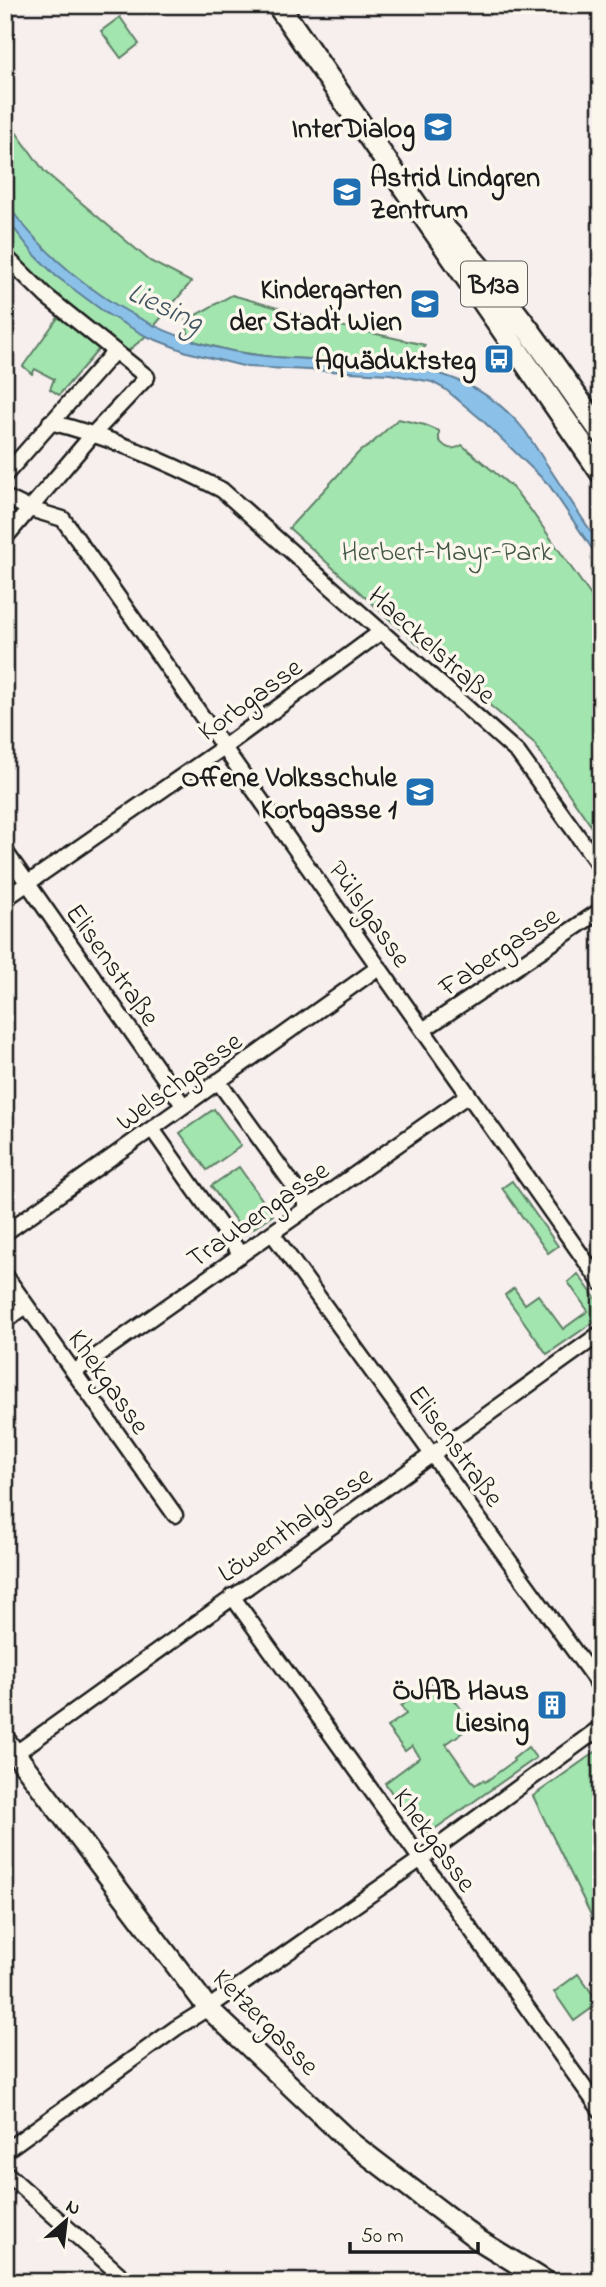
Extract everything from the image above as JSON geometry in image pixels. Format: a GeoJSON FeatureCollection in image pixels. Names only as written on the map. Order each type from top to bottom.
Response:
{"type":"FeatureCollection","features":[{"type":"Feature","properties":{"kind":"main road","name":"B13a"},"geometry":{"type":"LineString","coordinates":[[278,5],[601,472]]}},
{"type":"Feature","properties":{"kind":"main road","name":"B13a"},"geometry":{"type":"LineString","coordinates":[[404,186],[478,264],[547,353],[595,424]]}},
{"type":"Feature","properties":{"kind":"main road"},"geometry":{"type":"LineString","coordinates":[[572,429],[595,424]]}},
{"type":"Feature","properties":{"kind":"main road","name":"Ketzergasse"},"geometry":{"type":"LineString","coordinates":[[10,1747],[208,2008],[349,2141],[477,2239],[547,2282]]}},
{"type":"Feature","properties":{"kind":"street"},"geometry":{"type":"LineString","coordinates":[[5,256],[46,296],[147,377],[94,433],[5,538]]}},
{"type":"Feature","properties":{"kind":"street"},"geometry":{"type":"LineString","coordinates":[[5,475],[114,352]]}},
{"type":"Feature","properties":{"kind":"street","name":"Haeckelstraße"},"geometry":{"type":"LineString","coordinates":[[50,422],[94,433],[165,460],[222,489],[517,752],[601,868]]}},
{"type":"Feature","properties":{"kind":"street","name":"Pülslgasse"},"geometry":{"type":"LineString","coordinates":[[5,497],[30,509],[63,519],[601,1283]]}},
{"type":"Feature","properties":{"kind":"street","name":"Korbgasse"},"geometry":{"type":"LineString","coordinates":[[5,899],[224,747],[382,631]]}},
{"type":"Feature","properties":{"kind":"street","name":"Elisenstraße"},"geometry":{"type":"LineString","coordinates":[[5,851],[183,1105]]}},
{"type":"Feature","properties":{"kind":"street","name":"Fabergasse"},"geometry":{"type":"LineString","coordinates":[[423,1030],[601,909]]}},
{"type":"Feature","properties":{"kind":"street","name":"Welschgasse"},"geometry":{"type":"LineString","coordinates":[[5,1233],[379,967]]}},
{"type":"Feature","properties":{"kind":"street"},"geometry":{"type":"LineString","coordinates":[[218,1081],[309,1207]]}},
{"type":"Feature","properties":{"kind":"street","name":"Traubengasse"},"geometry":{"type":"LineString","coordinates":[[74,1372],[468,1095]]}},
{"type":"Feature","properties":{"kind":"street"},"geometry":{"type":"LineString","coordinates":[[152,1129],[241,1255]]}},
{"type":"Feature","properties":{"kind":"street","name":"Elisenstraße"},"geometry":{"type":"LineString","coordinates":[[272,1233],[601,1688]]}},
{"type":"Feature","properties":{"kind":"street","name":"Khekgasse"},"geometry":{"type":"LineString","coordinates":[[5,1275],[175,1515]]}},
{"type":"Feature","properties":{"kind":"street"},"geometry":{"type":"LineString","coordinates":[[5,1321],[26,1306]]}},
{"type":"Feature","properties":{"kind":"street","name":"Löwenthalgasse"},"geometry":{"type":"LineString","coordinates":[[10,1747],[434,1455],[601,1333]]}},
{"type":"Feature","properties":{"kind":"street","name":"Khekgasse"},"geometry":{"type":"LineString","coordinates":[[232,1596],[601,2111]]}},
{"type":"Feature","properties":{"kind":"street"},"geometry":{"type":"LineString","coordinates":[[5,2151],[176,2028],[421,1859],[601,1727]]}},
{"type":"Feature","properties":{"kind":"street"},"geometry":{"type":"LineString","coordinates":[[5,2172],[128,2282]]}},
{"type":"Feature","properties":{"kind":"green space"},"geometry":{"type":"Polygon","coordinates":[[[120,17],[139,44],[121,58],[101,31],[120,17]]]}},
{"type":"Feature","properties":{"kind":"green space"},"geometry":{"type":"Polygon","coordinates":[[[5,117],[45,172],[150,261],[191,282],[146,336],[121,357],[53,302],[5,248],[5,117]]]}},
{"type":"Feature","properties":{"kind":"green space"},"geometry":{"type":"Polygon","coordinates":[[[232,295],[345,327],[425,345],[420,354],[387,359],[386,363],[273,357],[231,351],[190,340],[185,321],[232,295]]]}},
{"type":"Feature","properties":{"kind":"green space"},"geometry":{"type":"Polygon","coordinates":[[[60,315],[99,349],[59,395],[50,389],[54,379],[35,369],[32,374],[23,366],[60,315]]]}},
{"type":"Feature","properties":{"kind":"green space","name":"Herbert-Mayr-Park"},"geometry":{"type":"Polygon","coordinates":[[[398,419],[439,431],[439,440],[444,445],[455,448],[462,445],[512,487],[601,610],[601,840],[533,742],[399,628],[289,528],[360,451],[398,419]]]}},
{"type":"Feature","properties":{"kind":"green space"},"geometry":{"type":"Polygon","coordinates":[[[214,1109],[241,1146],[207,1170],[180,1133],[214,1109]]]}},
{"type":"Feature","properties":{"kind":"green space"},"geometry":{"type":"Polygon","coordinates":[[[239,1167],[273,1215],[245,1234],[211,1186],[239,1167]]]}},
{"type":"Feature","properties":{"kind":"green space"},"geometry":{"type":"Polygon","coordinates":[[[512,1181],[558,1246],[548,1253],[502,1188],[512,1181]]]}},
{"type":"Feature","properties":{"kind":"green space"},"geometry":{"type":"Polygon","coordinates":[[[578,1274],[601,1306],[601,1317],[547,1354],[505,1295],[514,1288],[525,1304],[538,1295],[563,1329],[588,1311],[568,1282],[578,1274]]]}},
{"type":"Feature","properties":{"kind":"green space"},"geometry":{"type":"Polygon","coordinates":[[[439,1679],[473,1725],[446,1744],[475,1785],[483,1780],[485,1782],[528,1747],[536,1758],[426,1835],[421,1835],[385,1783],[420,1757],[412,1746],[405,1751],[387,1727],[406,1714],[401,1706],[439,1679]]]}},
{"type":"Feature","properties":{"kind":"green space"},"geometry":{"type":"Polygon","coordinates":[[[601,1748],[601,1940],[533,1796],[601,1748]]]}},
{"type":"Feature","properties":{"kind":"green space"},"geometry":{"type":"Polygon","coordinates":[[[578,1974],[599,2003],[574,2021],[554,1992],[578,1974]]]}},
{"type":"Feature","properties":{"kind":"water","name":"Liesing"},"geometry":{"type":"Polygon","coordinates":[[[5,202],[51,254],[77,277],[105,298],[165,331],[232,351],[271,357],[389,364],[427,370],[462,382],[495,402],[525,431],[601,547],[601,562],[549,485],[481,419],[445,389],[432,382],[390,374],[247,367],[187,352],[146,336],[107,314],[56,276],[34,254],[5,217],[5,202]]]}},
{"type":"Feature","properties":{"kind":"place","name":"InterDialog"},"geometry":{"type":"Point","coordinates":[438,127]}},
{"type":"Feature","properties":{"kind":"place","name":"Astrid Lindgren Zentrum"},"geometry":{"type":"Point","coordinates":[347,192]}},
{"type":"Feature","properties":{"kind":"place","name":"Kindergarten der Stadt Wien"},"geometry":{"type":"Point","coordinates":[425,304]}},
{"type":"Feature","properties":{"kind":"place","name":"Aquäduktsteg"},"geometry":{"type":"Point","coordinates":[499,359]}},
{"type":"Feature","properties":{"kind":"place","name":"Offene Volksschule Korbgasse 1"},"geometry":{"type":"Point","coordinates":[420,792]}},
{"type":"Feature","properties":{"kind":"place","name":"ÖJAB Haus Liesing"},"geometry":{"type":"Point","coordinates":[552,1705]}}]}
